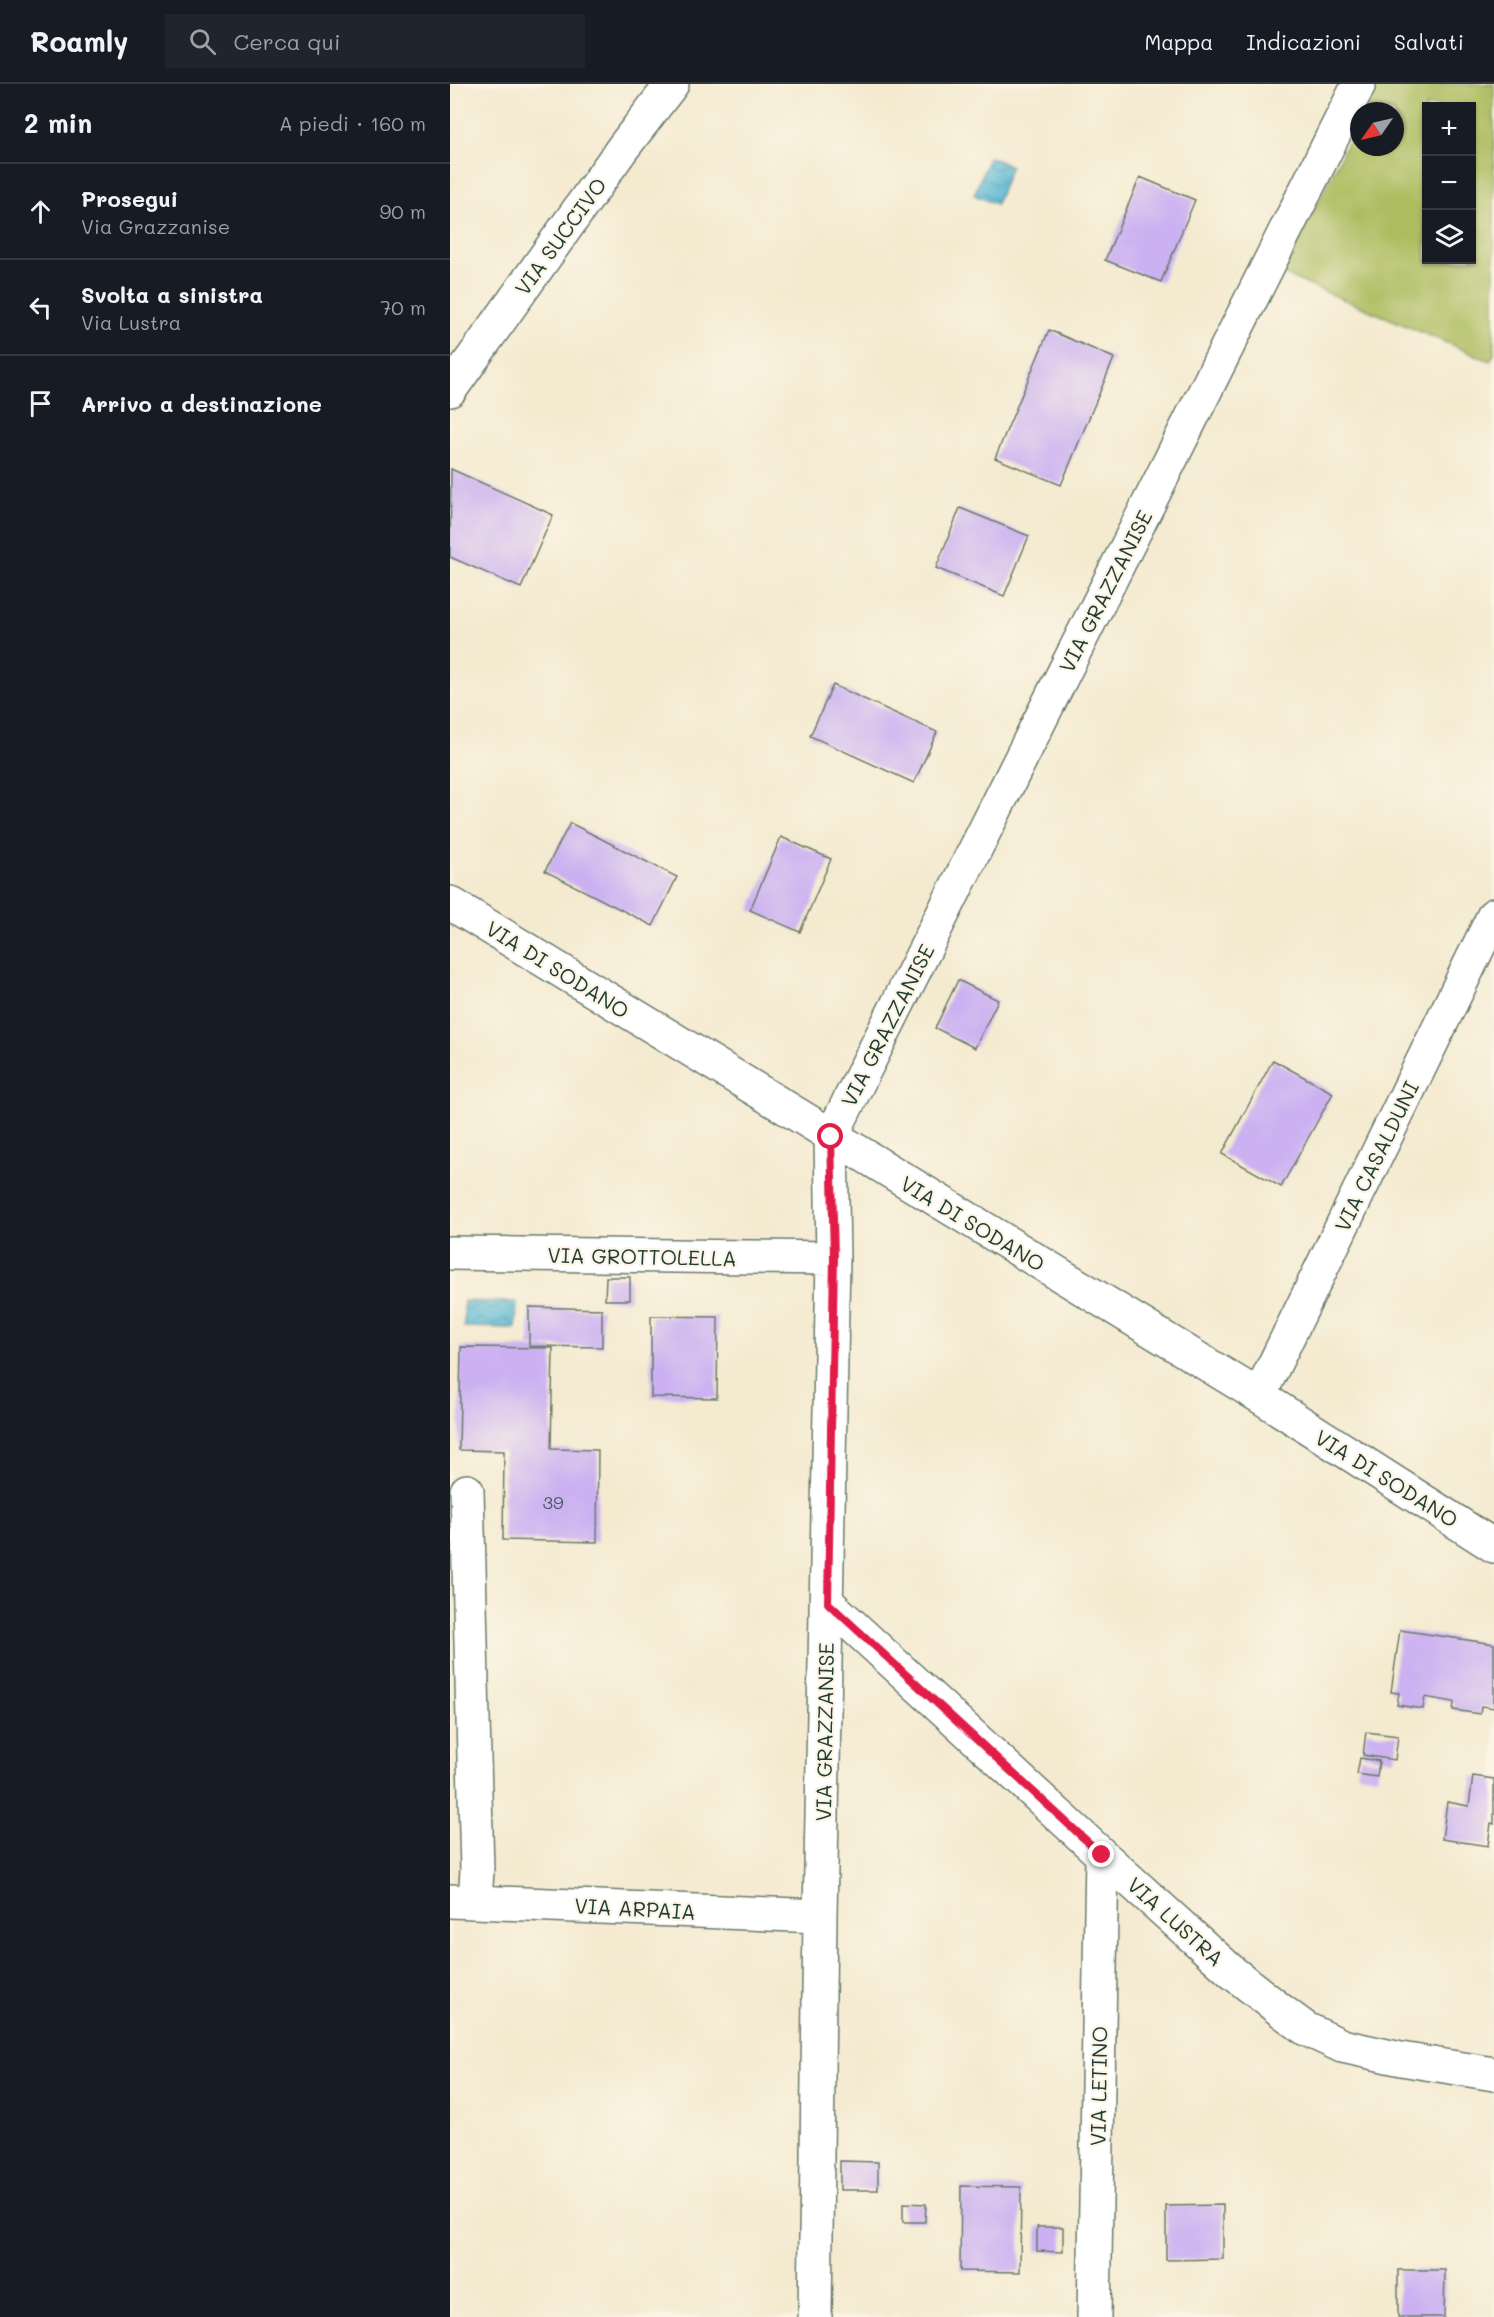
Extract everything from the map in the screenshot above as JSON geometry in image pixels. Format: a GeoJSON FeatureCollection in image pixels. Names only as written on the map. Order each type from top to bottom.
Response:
{"type":"FeatureCollection","features":[{"type":"Feature","properties":{"kind":"street","name":"VIA SUCCIVO"},"geometry":{"type":"LineString","coordinates":[[450,390],[622,149],[672,84]]}},
{"type":"Feature","properties":{"kind":"street","name":"VIA GRAZZANISE"},"geometry":{"type":"LineString","coordinates":[[815,2317],[820,1916],[834,1258],[831,1137],[1359,84]]}},
{"type":"Feature","properties":{"kind":"street","name":"VIA DI SODANO"},"geometry":{"type":"LineString","coordinates":[[450,903],[1258,1396],[1494,1546]]}},
{"type":"Feature","properties":{"kind":"street","name":"VIA CASALDUNI"},"geometry":{"type":"LineString","coordinates":[[1258,1396],[1494,915]]}},
{"type":"Feature","properties":{"kind":"street","name":"VIA GROTTOLELLA"},"geometry":{"type":"LineString","coordinates":[[450,1254],[834,1258]]}},
{"type":"Feature","properties":{"kind":"street"},"geometry":{"type":"LineString","coordinates":[[463,1901],[477,1870],[467,1491]]}},
{"type":"Feature","properties":{"kind":"street","name":"VIA LUSTRA"},"geometry":{"type":"LineString","coordinates":[[828,1603],[1232,1972],[1306,2029],[1330,2042],[1357,2050],[1494,2074]]}},
{"type":"Feature","properties":{"kind":"street","name":"VIA LETINO"},"geometry":{"type":"LineString","coordinates":[[1094,2317],[1102,1855]]}},
{"type":"Feature","properties":{"kind":"street","name":"VIA ARPAIA"},"geometry":{"type":"LineString","coordinates":[[463,1901],[820,1916]]}},
{"type":"Feature","properties":{"kind":"green space"},"geometry":{"type":"Polygon","coordinates":[[[1376,84],[1494,84],[1494,354],[1490,361],[1283,274],[1350,137],[1350,156],[1404,156],[1404,102],[1367,102],[1376,84]]]}},
{"type":"Feature","properties":{"kind":"water"},"geometry":{"type":"Polygon","coordinates":[[[989,157],[1011,166],[996,204],[974,195],[989,157]]]}},
{"type":"Feature","properties":{"kind":"water"},"geometry":{"type":"Polygon","coordinates":[[[464,1301],[517,1302],[516,1328],[464,1327],[464,1301]]]}},
{"type":"Feature","properties":{"kind":"building"},"geometry":{"type":"Polygon","coordinates":[[[1140,177],[1195,200],[1161,282],[1105,260],[1140,177]]]}},
{"type":"Feature","properties":{"kind":"building"},"geometry":{"type":"Polygon","coordinates":[[[1049,330],[1114,358],[1061,485],[995,458],[1049,330]]]}},
{"type":"Feature","properties":{"kind":"building"},"geometry":{"type":"Polygon","coordinates":[[[451,469],[553,515],[521,588],[450,557],[451,469]]]}},
{"type":"Feature","properties":{"kind":"building"},"geometry":{"type":"Polygon","coordinates":[[[960,508],[1029,536],[1004,596],[936,568],[960,508]]]}},
{"type":"Feature","properties":{"kind":"building"},"geometry":{"type":"Polygon","coordinates":[[[833,685],[937,732],[914,783],[810,736],[833,685]]]}},
{"type":"Feature","properties":{"kind":"building"},"geometry":{"type":"Polygon","coordinates":[[[570,823],[677,877],[653,926],[545,871],[570,823]]]}},
{"type":"Feature","properties":{"kind":"building"},"geometry":{"type":"Polygon","coordinates":[[[781,837],[831,859],[800,932],[750,910],[781,837]]]}},
{"type":"Feature","properties":{"kind":"building"},"geometry":{"type":"Polygon","coordinates":[[[958,980],[998,1000],[975,1048],[935,1028],[958,980]]]}},
{"type":"Feature","properties":{"kind":"building"},"geometry":{"type":"Polygon","coordinates":[[[1273,1060],[1333,1093],[1281,1187],[1222,1154],[1273,1060]]]}},
{"type":"Feature","properties":{"kind":"building"},"geometry":{"type":"Polygon","coordinates":[[[606,1277],[630,1277],[630,1300],[605,1300],[606,1277]]]}},
{"type":"Feature","properties":{"kind":"building"},"geometry":{"type":"Polygon","coordinates":[[[529,1307],[602,1309],[602,1347],[529,1346],[529,1307]]]}},
{"type":"Feature","properties":{"kind":"building"},"geometry":{"type":"Polygon","coordinates":[[[651,1316],[718,1317],[717,1398],[651,1397],[651,1316]]]}},
{"type":"Feature","properties":{"kind":"building"},"geometry":{"type":"Polygon","coordinates":[[[461,1347],[553,1348],[551,1449],[598,1450],[597,1542],[503,1540],[504,1451],[459,1450],[461,1347]]]}},
{"type":"Feature","properties":{"kind":"building"},"geometry":{"type":"Polygon","coordinates":[[[1400,1630],[1494,1644],[1494,1708],[1481,1706],[1480,1714],[1453,1710],[1454,1702],[1425,1697],[1423,1709],[1397,1705],[1399,1693],[1391,1692],[1400,1630]]]}},
{"type":"Feature","properties":{"kind":"building"},"geometry":{"type":"Polygon","coordinates":[[[1366,1732],[1398,1736],[1395,1760],[1363,1755],[1366,1732]]]}},
{"type":"Feature","properties":{"kind":"building"},"geometry":{"type":"Polygon","coordinates":[[[1360,1758],[1379,1761],[1377,1777],[1357,1774],[1360,1758]]]}},
{"type":"Feature","properties":{"kind":"building"},"geometry":{"type":"Polygon","coordinates":[[[1473,1776],[1494,1779],[1494,1824],[1491,1823],[1488,1846],[1442,1839],[1447,1802],[1469,1806],[1473,1776]]]}},
{"type":"Feature","properties":{"kind":"building"},"geometry":{"type":"Polygon","coordinates":[[[840,2161],[878,2162],[878,2190],[840,2190],[840,2161]]]}},
{"type":"Feature","properties":{"kind":"building"},"geometry":{"type":"Polygon","coordinates":[[[961,2186],[1021,2187],[1020,2272],[960,2271],[961,2186]]]}},
{"type":"Feature","properties":{"kind":"building"},"geometry":{"type":"Polygon","coordinates":[[[903,2203],[926,2204],[925,2222],[903,2222],[903,2203]]]}},
{"type":"Feature","properties":{"kind":"building"},"geometry":{"type":"Polygon","coordinates":[[[1223,2205],[1223,2259],[1166,2260],[1166,2206],[1223,2205]]]}},
{"type":"Feature","properties":{"kind":"building"},"geometry":{"type":"Polygon","coordinates":[[[1037,2227],[1063,2227],[1063,2252],[1037,2251],[1037,2227]]]}},
{"type":"Feature","properties":{"kind":"building"},"geometry":{"type":"Polygon","coordinates":[[[1398,2270],[1445,2270],[1444,2317],[1398,2317],[1398,2270]]]}},
{"type":"Feature","properties":{"kind":"route"},"geometry":{"type":"LineString","coordinates":[[831,1137],[834,1258],[828,1603],[1102,1855]]}}]}
